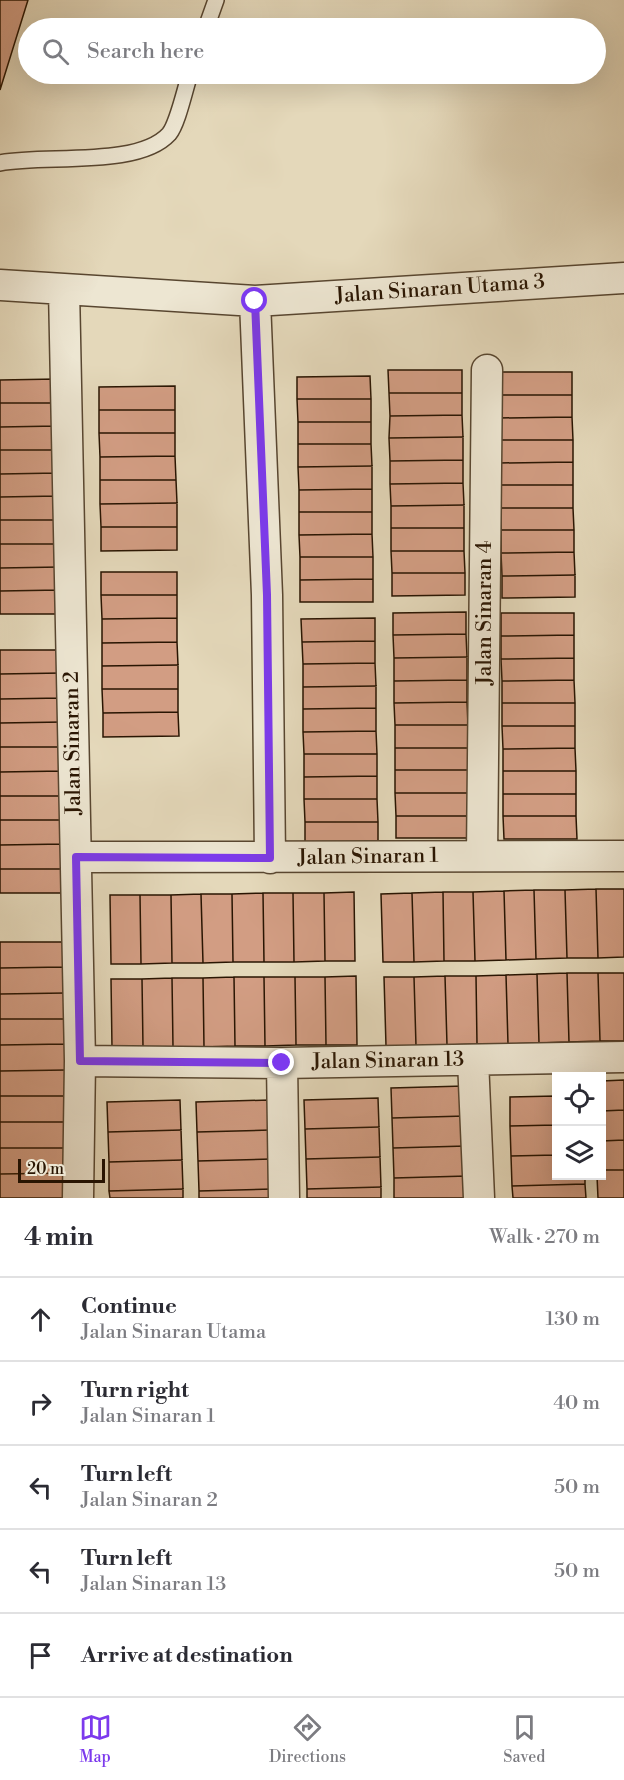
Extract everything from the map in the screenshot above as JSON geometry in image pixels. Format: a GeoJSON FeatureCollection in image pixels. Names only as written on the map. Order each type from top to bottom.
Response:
{"type":"FeatureCollection","features":[{"type":"Feature","properties":{"kind":"street","name":"Jalan Sinaran Utama 3"},"geometry":{"type":"LineString","coordinates":[[0,285],[255,301],[624,278]]}},
{"type":"Feature","properties":{"kind":"street","name":"Jalan Sinaran 2"},"geometry":{"type":"LineString","coordinates":[[64,289],[80,1061],[78,1198]]}},
{"type":"Feature","properties":{"kind":"street"},"geometry":{"type":"LineString","coordinates":[[255,301],[267,595],[270,858]]}},
{"type":"Feature","properties":{"kind":"street","name":"Jalan Sinaran 4"},"geometry":{"type":"LineString","coordinates":[[482,856],[487,370]]}},
{"type":"Feature","properties":{"kind":"street","name":"Jalan Sinaran 1"},"geometry":{"type":"LineString","coordinates":[[76,857],[624,856]]}},
{"type":"Feature","properties":{"kind":"street","name":"Jalan Sinaran 13"},"geometry":{"type":"LineString","coordinates":[[80,1061],[282,1063],[624,1057]]}},
{"type":"Feature","properties":{"kind":"street"},"geometry":{"type":"LineString","coordinates":[[473,1060],[479,1198]]}},
{"type":"Feature","properties":{"kind":"street"},"geometry":{"type":"LineString","coordinates":[[282,1063],[284,1198]]}},
{"type":"Feature","properties":{"kind":"lane"},"geometry":{"type":"LineString","coordinates":[[210,18],[216,0]]}},
{"type":"Feature","properties":{"kind":"lane"},"geometry":{"type":"LineString","coordinates":[[0,163],[133,154],[154,145],[170,133],[187,84]]}},
{"type":"Feature","properties":{"kind":"building"},"geometry":{"type":"Polygon","coordinates":[[[0,0],[28,0],[22,18],[18,18],[18,32],[0,90],[0,0]]]}},
{"type":"Feature","properties":{"kind":"building"},"geometry":{"type":"Polygon","coordinates":[[[388,370],[462,370],[462,393],[389,393],[388,370]]]}},
{"type":"Feature","properties":{"kind":"building"},"geometry":{"type":"Polygon","coordinates":[[[499,372],[572,372],[572,395],[499,395],[499,372]]]}},
{"type":"Feature","properties":{"kind":"building"},"geometry":{"type":"Polygon","coordinates":[[[370,376],[371,399],[297,399],[297,377],[370,376]]]}},
{"type":"Feature","properties":{"kind":"building"},"geometry":{"type":"Polygon","coordinates":[[[57,379],[57,403],[0,403],[0,380],[57,379]]]}},
{"type":"Feature","properties":{"kind":"building"},"geometry":{"type":"Polygon","coordinates":[[[175,386],[175,410],[99,410],[99,387],[175,386]]]}},
{"type":"Feature","properties":{"kind":"building"},"geometry":{"type":"Polygon","coordinates":[[[389,393],[462,393],[462,415],[390,416],[389,393]]]}},
{"type":"Feature","properties":{"kind":"building"},"geometry":{"type":"Polygon","coordinates":[[[499,395],[572,395],[572,417],[499,418],[499,395]]]}},
{"type":"Feature","properties":{"kind":"building"},"geometry":{"type":"Polygon","coordinates":[[[297,399],[371,399],[371,422],[298,422],[297,399]]]}},
{"type":"Feature","properties":{"kind":"building"},"geometry":{"type":"Polygon","coordinates":[[[0,403],[57,403],[57,426],[0,427],[0,403]]]}},
{"type":"Feature","properties":{"kind":"building"},"geometry":{"type":"Polygon","coordinates":[[[99,410],[175,410],[175,433],[99,433],[99,410]]]}},
{"type":"Feature","properties":{"kind":"building"},"geometry":{"type":"Polygon","coordinates":[[[462,415],[463,437],[389,438],[390,416],[462,415]]]}},
{"type":"Feature","properties":{"kind":"building"},"geometry":{"type":"Polygon","coordinates":[[[572,417],[573,440],[499,440],[499,418],[572,417]]]}},
{"type":"Feature","properties":{"kind":"building"},"geometry":{"type":"Polygon","coordinates":[[[298,422],[371,422],[371,444],[298,444],[298,422]]]}},
{"type":"Feature","properties":{"kind":"building"},"geometry":{"type":"Polygon","coordinates":[[[57,426],[58,450],[0,450],[0,427],[57,426]]]}},
{"type":"Feature","properties":{"kind":"building"},"geometry":{"type":"Polygon","coordinates":[[[99,433],[175,433],[175,456],[100,457],[99,433]]]}},
{"type":"Feature","properties":{"kind":"building"},"geometry":{"type":"Polygon","coordinates":[[[463,437],[463,460],[390,461],[389,438],[463,437]]]}},
{"type":"Feature","properties":{"kind":"building"},"geometry":{"type":"Polygon","coordinates":[[[499,440],[573,440],[573,462],[500,463],[499,440]]]}},
{"type":"Feature","properties":{"kind":"building"},"geometry":{"type":"Polygon","coordinates":[[[298,444],[371,444],[372,466],[298,467],[298,444]]]}},
{"type":"Feature","properties":{"kind":"building"},"geometry":{"type":"Polygon","coordinates":[[[0,450],[58,450],[58,473],[0,474],[0,450]]]}},
{"type":"Feature","properties":{"kind":"building"},"geometry":{"type":"Polygon","coordinates":[[[175,456],[176,480],[100,480],[100,457],[175,456]]]}},
{"type":"Feature","properties":{"kind":"building"},"geometry":{"type":"Polygon","coordinates":[[[463,460],[463,483],[390,484],[390,461],[463,460]]]}},
{"type":"Feature","properties":{"kind":"building"},"geometry":{"type":"Polygon","coordinates":[[[573,462],[573,485],[501,485],[500,463],[573,462]]]}},
{"type":"Feature","properties":{"kind":"building"},"geometry":{"type":"Polygon","coordinates":[[[372,466],[372,489],[299,490],[298,467],[372,466]]]}},
{"type":"Feature","properties":{"kind":"building"},"geometry":{"type":"Polygon","coordinates":[[[58,473],[58,496],[0,497],[0,474],[58,473]]]}},
{"type":"Feature","properties":{"kind":"building"},"geometry":{"type":"Polygon","coordinates":[[[100,480],[176,480],[177,503],[100,504],[100,480]]]}},
{"type":"Feature","properties":{"kind":"building"},"geometry":{"type":"Polygon","coordinates":[[[463,483],[464,505],[391,506],[390,484],[463,483]]]}},
{"type":"Feature","properties":{"kind":"building"},"geometry":{"type":"Polygon","coordinates":[[[501,485],[573,485],[573,508],[500,508],[501,485]]]}},
{"type":"Feature","properties":{"kind":"building"},"geometry":{"type":"Polygon","coordinates":[[[372,489],[372,512],[299,512],[299,490],[372,489]]]}},
{"type":"Feature","properties":{"kind":"building"},"geometry":{"type":"Polygon","coordinates":[[[58,496],[59,520],[0,520],[0,497],[58,496]]]}},
{"type":"Feature","properties":{"kind":"building"},"geometry":{"type":"Polygon","coordinates":[[[177,503],[177,527],[101,527],[100,504],[177,503]]]}},
{"type":"Feature","properties":{"kind":"building"},"geometry":{"type":"Polygon","coordinates":[[[464,505],[464,528],[391,528],[391,506],[464,505]]]}},
{"type":"Feature","properties":{"kind":"building"},"geometry":{"type":"Polygon","coordinates":[[[500,508],[573,508],[574,530],[501,530],[500,508]]]}},
{"type":"Feature","properties":{"kind":"building"},"geometry":{"type":"Polygon","coordinates":[[[299,512],[372,512],[372,534],[299,535],[299,512]]]}},
{"type":"Feature","properties":{"kind":"building"},"geometry":{"type":"Polygon","coordinates":[[[0,520],[59,520],[59,544],[0,544],[0,520]]]}},
{"type":"Feature","properties":{"kind":"building"},"geometry":{"type":"Polygon","coordinates":[[[101,527],[177,527],[177,550],[101,551],[101,527]]]}},
{"type":"Feature","properties":{"kind":"building"},"geometry":{"type":"Polygon","coordinates":[[[391,528],[464,528],[464,551],[391,551],[391,528]]]}},
{"type":"Feature","properties":{"kind":"building"},"geometry":{"type":"Polygon","coordinates":[[[501,530],[574,530],[574,552],[501,553],[501,530]]]}},
{"type":"Feature","properties":{"kind":"building"},"geometry":{"type":"Polygon","coordinates":[[[372,534],[373,557],[300,557],[299,535],[372,534]]]}},
{"type":"Feature","properties":{"kind":"building"},"geometry":{"type":"Polygon","coordinates":[[[0,544],[59,544],[60,567],[0,568],[0,544]]]}},
{"type":"Feature","properties":{"kind":"building"},"geometry":{"type":"Polygon","coordinates":[[[391,551],[464,551],[465,573],[392,573],[391,551]]]}},
{"type":"Feature","properties":{"kind":"building"},"geometry":{"type":"Polygon","coordinates":[[[574,552],[575,575],[502,576],[501,553],[574,552]]]}},
{"type":"Feature","properties":{"kind":"building"},"geometry":{"type":"Polygon","coordinates":[[[300,557],[373,557],[373,579],[300,580],[300,557]]]}},
{"type":"Feature","properties":{"kind":"building"},"geometry":{"type":"Polygon","coordinates":[[[60,567],[60,590],[0,591],[0,568],[60,567]]]}},
{"type":"Feature","properties":{"kind":"building"},"geometry":{"type":"Polygon","coordinates":[[[101,572],[177,572],[177,595],[101,595],[101,572]]]}},
{"type":"Feature","properties":{"kind":"building"},"geometry":{"type":"Polygon","coordinates":[[[392,573],[465,573],[465,595],[392,596],[392,573]]]}},
{"type":"Feature","properties":{"kind":"building"},"geometry":{"type":"Polygon","coordinates":[[[575,575],[575,597],[502,598],[502,576],[575,575]]]}},
{"type":"Feature","properties":{"kind":"building"},"geometry":{"type":"Polygon","coordinates":[[[373,579],[373,602],[300,602],[300,580],[373,579]]]}},
{"type":"Feature","properties":{"kind":"building"},"geometry":{"type":"Polygon","coordinates":[[[60,590],[60,614],[0,614],[0,591],[60,590]]]}},
{"type":"Feature","properties":{"kind":"building"},"geometry":{"type":"Polygon","coordinates":[[[101,595],[177,595],[177,618],[102,619],[101,595]]]}},
{"type":"Feature","properties":{"kind":"building"},"geometry":{"type":"Polygon","coordinates":[[[466,612],[466,634],[393,635],[393,613],[466,612]]]}},
{"type":"Feature","properties":{"kind":"building"},"geometry":{"type":"Polygon","coordinates":[[[501,613],[574,613],[574,635],[501,636],[501,613]]]}},
{"type":"Feature","properties":{"kind":"building"},"geometry":{"type":"Polygon","coordinates":[[[177,618],[177,642],[102,643],[102,619],[177,618]]]}},
{"type":"Feature","properties":{"kind":"building"},"geometry":{"type":"Polygon","coordinates":[[[375,618],[375,641],[302,642],[301,619],[375,618]]]}},
{"type":"Feature","properties":{"kind":"building"},"geometry":{"type":"Polygon","coordinates":[[[466,634],[467,657],[394,658],[393,635],[466,634]]]}},
{"type":"Feature","properties":{"kind":"building"},"geometry":{"type":"Polygon","coordinates":[[[574,635],[574,658],[501,659],[501,636],[574,635]]]}},
{"type":"Feature","properties":{"kind":"building"},"geometry":{"type":"Polygon","coordinates":[[[375,641],[375,663],[303,664],[302,642],[375,641]]]}},
{"type":"Feature","properties":{"kind":"building"},"geometry":{"type":"Polygon","coordinates":[[[177,642],[178,665],[102,666],[102,643],[177,642]]]}},
{"type":"Feature","properties":{"kind":"building"},"geometry":{"type":"Polygon","coordinates":[[[0,650],[61,650],[62,673],[0,674],[0,650]]]}},
{"type":"Feature","properties":{"kind":"building"},"geometry":{"type":"Polygon","coordinates":[[[467,657],[467,680],[394,681],[394,658],[467,657]]]}},
{"type":"Feature","properties":{"kind":"building"},"geometry":{"type":"Polygon","coordinates":[[[574,658],[574,680],[502,681],[501,659],[574,658]]]}},
{"type":"Feature","properties":{"kind":"building"},"geometry":{"type":"Polygon","coordinates":[[[375,663],[376,686],[303,687],[303,664],[375,663]]]}},
{"type":"Feature","properties":{"kind":"building"},"geometry":{"type":"Polygon","coordinates":[[[178,665],[178,689],[102,689],[102,666],[178,665]]]}},
{"type":"Feature","properties":{"kind":"building"},"geometry":{"type":"Polygon","coordinates":[[[62,673],[62,698],[0,699],[0,674],[62,673]]]}},
{"type":"Feature","properties":{"kind":"building"},"geometry":{"type":"Polygon","coordinates":[[[467,680],[467,702],[394,703],[394,681],[467,680]]]}},
{"type":"Feature","properties":{"kind":"building"},"geometry":{"type":"Polygon","coordinates":[[[574,680],[575,703],[502,703],[502,681],[574,680]]]}},
{"type":"Feature","properties":{"kind":"building"},"geometry":{"type":"Polygon","coordinates":[[[376,686],[376,708],[303,709],[303,687],[376,686]]]}},
{"type":"Feature","properties":{"kind":"building"},"geometry":{"type":"Polygon","coordinates":[[[102,689],[178,689],[178,712],[103,713],[102,689]]]}},
{"type":"Feature","properties":{"kind":"building"},"geometry":{"type":"Polygon","coordinates":[[[62,698],[63,722],[0,723],[0,699],[62,698]]]}},
{"type":"Feature","properties":{"kind":"building"},"geometry":{"type":"Polygon","coordinates":[[[467,702],[468,725],[395,725],[394,703],[467,702]]]}},
{"type":"Feature","properties":{"kind":"building"},"geometry":{"type":"Polygon","coordinates":[[[502,703],[575,703],[575,726],[502,726],[502,703]]]}},
{"type":"Feature","properties":{"kind":"building"},"geometry":{"type":"Polygon","coordinates":[[[376,708],[376,731],[303,732],[303,709],[376,708]]]}},
{"type":"Feature","properties":{"kind":"building"},"geometry":{"type":"Polygon","coordinates":[[[178,712],[179,736],[103,737],[103,713],[178,712]]]}},
{"type":"Feature","properties":{"kind":"building"},"geometry":{"type":"Polygon","coordinates":[[[63,722],[63,747],[0,747],[0,723],[63,722]]]}},
{"type":"Feature","properties":{"kind":"building"},"geometry":{"type":"Polygon","coordinates":[[[395,725],[468,725],[468,748],[395,748],[395,725]]]}},
{"type":"Feature","properties":{"kind":"building"},"geometry":{"type":"Polygon","coordinates":[[[502,726],[575,726],[575,748],[503,749],[502,726]]]}},
{"type":"Feature","properties":{"kind":"building"},"geometry":{"type":"Polygon","coordinates":[[[376,731],[377,754],[304,754],[303,732],[376,731]]]}},
{"type":"Feature","properties":{"kind":"building"},"geometry":{"type":"Polygon","coordinates":[[[0,747],[63,747],[63,771],[0,772],[0,747]]]}},
{"type":"Feature","properties":{"kind":"building"},"geometry":{"type":"Polygon","coordinates":[[[395,748],[468,748],[468,770],[395,770],[395,748]]]}},
{"type":"Feature","properties":{"kind":"building"},"geometry":{"type":"Polygon","coordinates":[[[575,748],[576,771],[503,771],[503,749],[575,748]]]}},
{"type":"Feature","properties":{"kind":"building"},"geometry":{"type":"Polygon","coordinates":[[[304,754],[377,754],[377,776],[304,777],[304,754]]]}},
{"type":"Feature","properties":{"kind":"building"},"geometry":{"type":"Polygon","coordinates":[[[395,770],[468,770],[469,793],[395,793],[395,770]]]}},
{"type":"Feature","properties":{"kind":"building"},"geometry":{"type":"Polygon","coordinates":[[[63,771],[63,796],[0,796],[0,772],[63,771]]]}},
{"type":"Feature","properties":{"kind":"building"},"geometry":{"type":"Polygon","coordinates":[[[503,771],[576,771],[576,794],[503,794],[503,771]]]}},
{"type":"Feature","properties":{"kind":"building"},"geometry":{"type":"Polygon","coordinates":[[[377,776],[377,799],[304,799],[304,777],[377,776]]]}},
{"type":"Feature","properties":{"kind":"building"},"geometry":{"type":"Polygon","coordinates":[[[395,793],[469,793],[469,816],[396,816],[395,793]]]}},
{"type":"Feature","properties":{"kind":"building"},"geometry":{"type":"Polygon","coordinates":[[[503,794],[576,794],[576,816],[503,816],[503,794]]]}},
{"type":"Feature","properties":{"kind":"building"},"geometry":{"type":"Polygon","coordinates":[[[0,796],[63,796],[64,820],[0,820],[0,796]]]}},
{"type":"Feature","properties":{"kind":"building"},"geometry":{"type":"Polygon","coordinates":[[[304,799],[377,799],[378,822],[305,822],[304,799]]]}},
{"type":"Feature","properties":{"kind":"building"},"geometry":{"type":"Polygon","coordinates":[[[396,816],[469,816],[469,838],[396,838],[396,816]]]}},
{"type":"Feature","properties":{"kind":"building"},"geometry":{"type":"Polygon","coordinates":[[[503,816],[576,816],[577,839],[504,839],[503,816]]]}},
{"type":"Feature","properties":{"kind":"building"},"geometry":{"type":"Polygon","coordinates":[[[0,820],[64,820],[64,844],[0,845],[0,820]]]}},
{"type":"Feature","properties":{"kind":"building"},"geometry":{"type":"Polygon","coordinates":[[[305,822],[378,822],[378,844],[305,844],[305,822]]]}},
{"type":"Feature","properties":{"kind":"building"},"geometry":{"type":"Polygon","coordinates":[[[64,844],[64,869],[0,869],[0,845],[64,844]]]}},
{"type":"Feature","properties":{"kind":"building"},"geometry":{"type":"Polygon","coordinates":[[[0,869],[64,869],[65,893],[0,893],[0,869]]]}},
{"type":"Feature","properties":{"kind":"building"},"geometry":{"type":"Polygon","coordinates":[[[596,889],[598,958],[567,958],[565,890],[596,889]]]}},
{"type":"Feature","properties":{"kind":"building"},"geometry":{"type":"Polygon","coordinates":[[[596,889],[624,889],[624,957],[598,958],[596,889]]]}},
{"type":"Feature","properties":{"kind":"building"},"geometry":{"type":"Polygon","coordinates":[[[534,890],[536,959],[506,960],[504,891],[534,890]]]}},
{"type":"Feature","properties":{"kind":"building"},"geometry":{"type":"Polygon","coordinates":[[[534,890],[565,890],[567,958],[536,959],[534,890]]]}},
{"type":"Feature","properties":{"kind":"building"},"geometry":{"type":"Polygon","coordinates":[[[504,891],[506,960],[475,961],[473,892],[504,891]]]}},
{"type":"Feature","properties":{"kind":"building"},"geometry":{"type":"Polygon","coordinates":[[[354,892],[355,961],[325,961],[324,893],[354,892]]]}},
{"type":"Feature","properties":{"kind":"building"},"geometry":{"type":"Polygon","coordinates":[[[443,892],[473,892],[475,961],[444,961],[443,892]]]}},
{"type":"Feature","properties":{"kind":"building"},"geometry":{"type":"Polygon","coordinates":[[[443,892],[444,961],[414,962],[412,893],[443,892]]]}},
{"type":"Feature","properties":{"kind":"building"},"geometry":{"type":"Polygon","coordinates":[[[263,893],[264,962],[233,962],[232,894],[263,893]]]}},
{"type":"Feature","properties":{"kind":"building"},"geometry":{"type":"Polygon","coordinates":[[[263,893],[293,893],[294,962],[264,962],[263,893]]]}},
{"type":"Feature","properties":{"kind":"building"},"geometry":{"type":"Polygon","coordinates":[[[293,893],[324,893],[325,961],[294,962],[293,893]]]}},
{"type":"Feature","properties":{"kind":"building"},"geometry":{"type":"Polygon","coordinates":[[[412,893],[414,962],[383,962],[381,894],[412,893]]]}},
{"type":"Feature","properties":{"kind":"building"},"geometry":{"type":"Polygon","coordinates":[[[201,894],[203,963],[172,963],[171,895],[201,894]]]}},
{"type":"Feature","properties":{"kind":"building"},"geometry":{"type":"Polygon","coordinates":[[[201,894],[232,894],[233,962],[203,963],[201,894]]]}},
{"type":"Feature","properties":{"kind":"building"},"geometry":{"type":"Polygon","coordinates":[[[110,895],[140,895],[141,964],[111,964],[110,895]]]}},
{"type":"Feature","properties":{"kind":"building"},"geometry":{"type":"Polygon","coordinates":[[[140,895],[171,895],[172,963],[141,964],[140,895]]]}},
{"type":"Feature","properties":{"kind":"building"},"geometry":{"type":"Polygon","coordinates":[[[0,942],[64,942],[64,967],[0,968],[0,942]]]}},
{"type":"Feature","properties":{"kind":"building"},"geometry":{"type":"Polygon","coordinates":[[[64,967],[65,993],[0,994],[0,968],[64,967]]]}},
{"type":"Feature","properties":{"kind":"building"},"geometry":{"type":"Polygon","coordinates":[[[567,973],[598,973],[600,1041],[569,1042],[567,973]]]}},
{"type":"Feature","properties":{"kind":"building"},"geometry":{"type":"Polygon","coordinates":[[[567,973],[569,1042],[539,1043],[537,974],[567,973]]]}},
{"type":"Feature","properties":{"kind":"building"},"geometry":{"type":"Polygon","coordinates":[[[598,973],[624,973],[624,1041],[600,1041],[598,973]]]}},
{"type":"Feature","properties":{"kind":"building"},"geometry":{"type":"Polygon","coordinates":[[[537,974],[539,1043],[508,1044],[506,975],[537,974]]]}},
{"type":"Feature","properties":{"kind":"building"},"geometry":{"type":"Polygon","coordinates":[[[506,975],[508,1044],[477,1044],[476,976],[506,975]]]}},
{"type":"Feature","properties":{"kind":"building"},"geometry":{"type":"Polygon","coordinates":[[[356,976],[357,1045],[326,1045],[325,977],[356,976]]]}},
{"type":"Feature","properties":{"kind":"building"},"geometry":{"type":"Polygon","coordinates":[[[445,976],[476,976],[477,1044],[447,1045],[445,976]]]}},
{"type":"Feature","properties":{"kind":"building"},"geometry":{"type":"Polygon","coordinates":[[[445,976],[447,1045],[416,1046],[414,977],[445,976]]]}},
{"type":"Feature","properties":{"kind":"building"},"geometry":{"type":"Polygon","coordinates":[[[234,977],[264,977],[265,1046],[235,1046],[234,977]]]}},
{"type":"Feature","properties":{"kind":"building"},"geometry":{"type":"Polygon","coordinates":[[[234,977],[235,1046],[204,1047],[203,978],[234,977]]]}},
{"type":"Feature","properties":{"kind":"building"},"geometry":{"type":"Polygon","coordinates":[[[264,977],[295,977],[296,1045],[265,1046],[264,977]]]}},
{"type":"Feature","properties":{"kind":"building"},"geometry":{"type":"Polygon","coordinates":[[[295,977],[325,977],[326,1045],[296,1045],[295,977]]]}},
{"type":"Feature","properties":{"kind":"building"},"geometry":{"type":"Polygon","coordinates":[[[384,977],[414,977],[416,1046],[386,1046],[384,977]]]}},
{"type":"Feature","properties":{"kind":"building"},"geometry":{"type":"Polygon","coordinates":[[[172,978],[203,978],[204,1047],[173,1047],[172,978]]]}},
{"type":"Feature","properties":{"kind":"building"},"geometry":{"type":"Polygon","coordinates":[[[172,978],[173,1047],[143,1047],[142,979],[172,978]]]}},
{"type":"Feature","properties":{"kind":"building"},"geometry":{"type":"Polygon","coordinates":[[[111,979],[142,979],[143,1047],[112,1048],[111,979]]]}},
{"type":"Feature","properties":{"kind":"building"},"geometry":{"type":"Polygon","coordinates":[[[65,993],[65,1019],[0,1019],[0,994],[65,993]]]}},
{"type":"Feature","properties":{"kind":"building"},"geometry":{"type":"Polygon","coordinates":[[[0,1019],[65,1019],[65,1044],[0,1045],[0,1019]]]}},
{"type":"Feature","properties":{"kind":"building"},"geometry":{"type":"Polygon","coordinates":[[[65,1044],[66,1070],[0,1071],[0,1045],[65,1044]]]}},
{"type":"Feature","properties":{"kind":"building"},"geometry":{"type":"Polygon","coordinates":[[[66,1070],[66,1096],[0,1096],[0,1071],[66,1070]]]}},
{"type":"Feature","properties":{"kind":"building"},"geometry":{"type":"Polygon","coordinates":[[[624,1080],[624,1110],[606,1111],[606,1081],[624,1080]]]}},
{"type":"Feature","properties":{"kind":"building"},"geometry":{"type":"Polygon","coordinates":[[[464,1086],[465,1116],[392,1118],[391,1088],[464,1086]]]}},
{"type":"Feature","properties":{"kind":"building"},"geometry":{"type":"Polygon","coordinates":[[[0,1096],[66,1096],[66,1122],[0,1122],[0,1096]]]}},
{"type":"Feature","properties":{"kind":"building"},"geometry":{"type":"Polygon","coordinates":[[[552,1096],[552,1125],[510,1126],[510,1097],[552,1096]]]}},
{"type":"Feature","properties":{"kind":"building"},"geometry":{"type":"Polygon","coordinates":[[[378,1098],[379,1127],[305,1129],[304,1100],[378,1098]]]}},
{"type":"Feature","properties":{"kind":"building"},"geometry":{"type":"Polygon","coordinates":[[[180,1100],[181,1130],[108,1132],[107,1102],[180,1100]]]}},
{"type":"Feature","properties":{"kind":"building"},"geometry":{"type":"Polygon","coordinates":[[[269,1100],[270,1130],[197,1132],[196,1102],[269,1100]]]}},
{"type":"Feature","properties":{"kind":"building"},"geometry":{"type":"Polygon","coordinates":[[[624,1110],[624,1140],[606,1141],[606,1111],[624,1110]]]}},
{"type":"Feature","properties":{"kind":"building"},"geometry":{"type":"Polygon","coordinates":[[[465,1116],[466,1146],[393,1148],[392,1118],[465,1116]]]}},
{"type":"Feature","properties":{"kind":"building"},"geometry":{"type":"Polygon","coordinates":[[[0,1122],[66,1122],[66,1148],[0,1148],[0,1122]]]}},
{"type":"Feature","properties":{"kind":"building"},"geometry":{"type":"Polygon","coordinates":[[[552,1125],[552,1155],[511,1156],[510,1126],[552,1125]]]}},
{"type":"Feature","properties":{"kind":"building"},"geometry":{"type":"Polygon","coordinates":[[[379,1127],[380,1157],[306,1159],[305,1129],[379,1127]]]}},
{"type":"Feature","properties":{"kind":"building"},"geometry":{"type":"Polygon","coordinates":[[[181,1130],[182,1160],[109,1162],[108,1132],[181,1130]]]}},
{"type":"Feature","properties":{"kind":"building"},"geometry":{"type":"Polygon","coordinates":[[[270,1130],[271,1159],[198,1161],[197,1132],[270,1130]]]}},
{"type":"Feature","properties":{"kind":"building"},"geometry":{"type":"Polygon","coordinates":[[[624,1140],[624,1170],[606,1170],[606,1141],[624,1140]]]}},
{"type":"Feature","properties":{"kind":"building"},"geometry":{"type":"Polygon","coordinates":[[[466,1146],[467,1176],[394,1178],[393,1148],[466,1146]]]}},
{"type":"Feature","properties":{"kind":"building"},"geometry":{"type":"Polygon","coordinates":[[[0,1148],[66,1148],[67,1173],[0,1174],[0,1148]]]}},
{"type":"Feature","properties":{"kind":"building"},"geometry":{"type":"Polygon","coordinates":[[[552,1155],[552,1180],[585,1180],[585,1184],[512,1186],[511,1156],[552,1155]]]}},
{"type":"Feature","properties":{"kind":"building"},"geometry":{"type":"Polygon","coordinates":[[[380,1157],[381,1187],[307,1189],[306,1159],[380,1157]]]}},
{"type":"Feature","properties":{"kind":"building"},"geometry":{"type":"Polygon","coordinates":[[[271,1159],[272,1189],[199,1191],[198,1161],[271,1159]]]}},
{"type":"Feature","properties":{"kind":"building"},"geometry":{"type":"Polygon","coordinates":[[[182,1160],[183,1189],[109,1191],[109,1162],[182,1160]]]}},
{"type":"Feature","properties":{"kind":"building"},"geometry":{"type":"Polygon","coordinates":[[[606,1170],[624,1170],[624,1198],[598,1198],[597,1180],[606,1180],[606,1170]]]}},
{"type":"Feature","properties":{"kind":"building"},"geometry":{"type":"Polygon","coordinates":[[[67,1173],[67,1198],[0,1198],[0,1174],[67,1173]]]}},
{"type":"Feature","properties":{"kind":"building"},"geometry":{"type":"Polygon","coordinates":[[[467,1176],[468,1198],[394,1198],[394,1178],[467,1176]]]}},
{"type":"Feature","properties":{"kind":"building"},"geometry":{"type":"Polygon","coordinates":[[[585,1184],[586,1198],[513,1198],[512,1186],[585,1184]]]}},
{"type":"Feature","properties":{"kind":"building"},"geometry":{"type":"Polygon","coordinates":[[[381,1187],[381,1198],[307,1198],[307,1189],[381,1187]]]}},
{"type":"Feature","properties":{"kind":"building"},"geometry":{"type":"Polygon","coordinates":[[[183,1189],[183,1198],[110,1198],[109,1191],[183,1189]]]}},
{"type":"Feature","properties":{"kind":"building"},"geometry":{"type":"Polygon","coordinates":[[[272,1189],[272,1198],[199,1198],[199,1191],[272,1189]]]}},
{"type":"Feature","properties":{"kind":"route"},"geometry":{"type":"LineString","coordinates":[[255,301],[267,595],[270,858],[76,857],[80,1061],[282,1063]]}}]}
